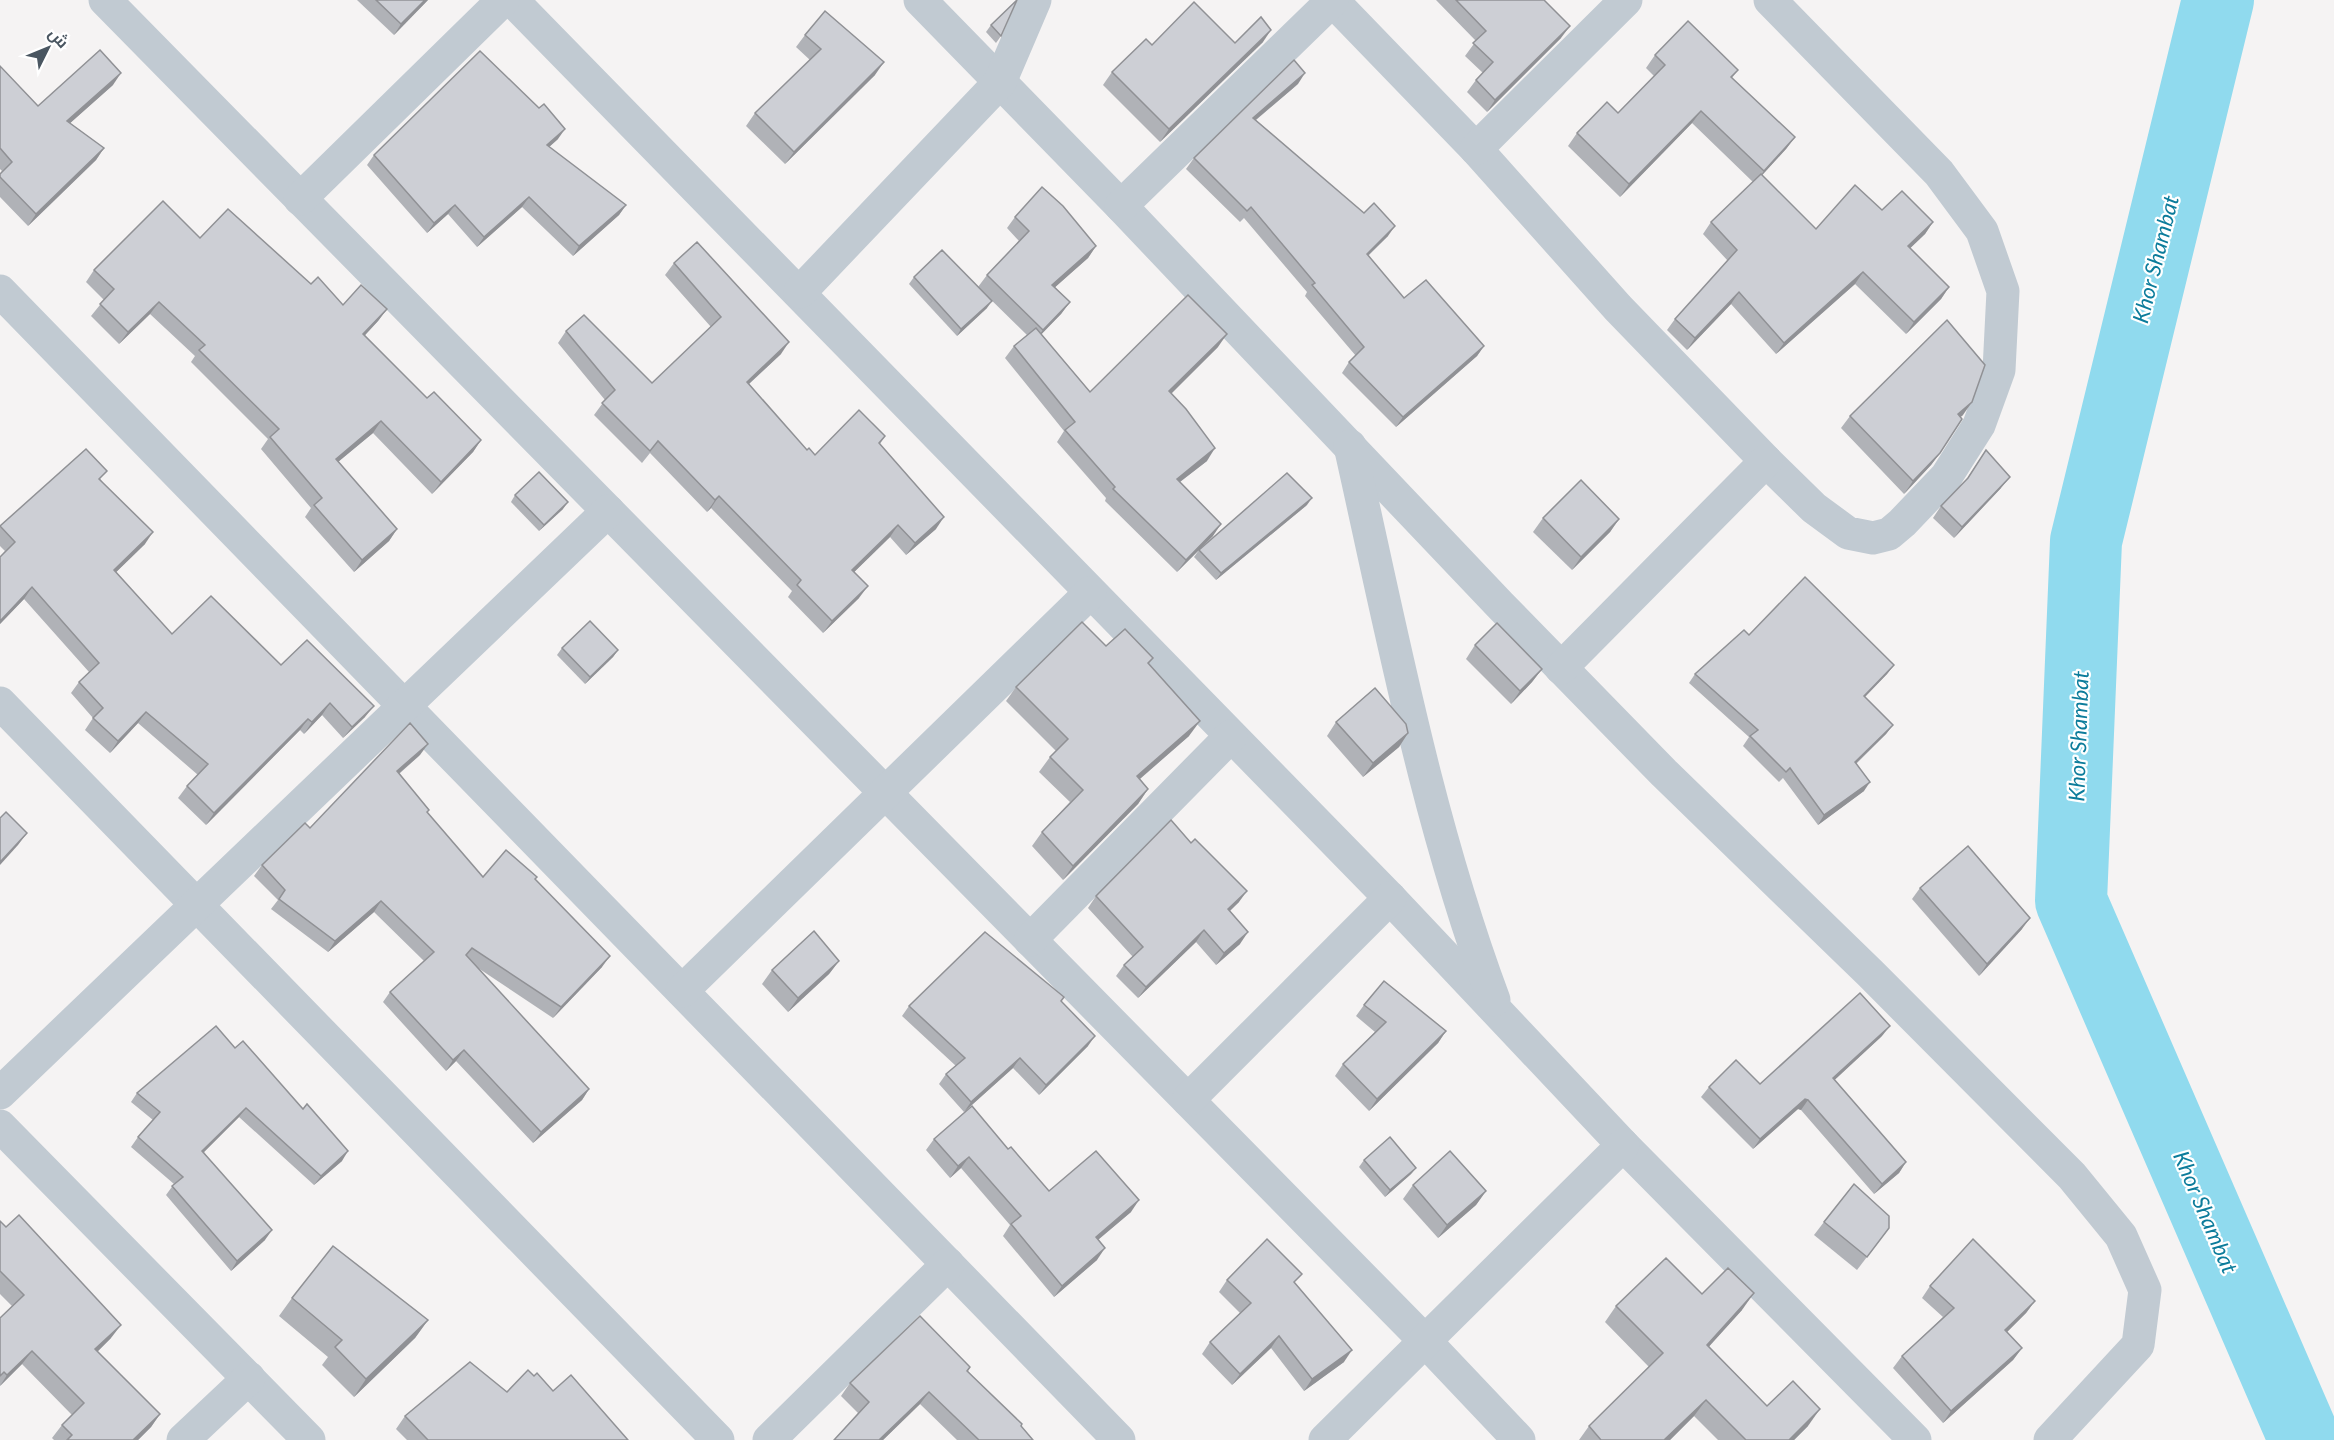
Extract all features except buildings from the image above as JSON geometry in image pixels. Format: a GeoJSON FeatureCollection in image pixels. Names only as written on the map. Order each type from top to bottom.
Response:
{"type":"FeatureCollection","features":[{"type":"Feature","properties":{"kind":"street"},"geometry":{"type":"LineString","coordinates":[[105,0],[1426,1342],[1519,1440]]}},
{"type":"Feature","properties":{"kind":"street"},"geometry":{"type":"LineString","coordinates":[[300,199],[503,0]]}},
{"type":"Feature","properties":{"kind":"street"},"geometry":{"type":"LineString","coordinates":[[512,0],[801,292],[1090,593],[1390,898],[1623,1145],[1915,1440]]}},
{"type":"Feature","properties":{"kind":"street"},"geometry":{"type":"LineString","coordinates":[[920,0],[1121,206],[1561,668],[2072,1176],[2121,1236],[2145,1290],[2138,1346],[2050,1440]]}},
{"type":"Feature","properties":{"kind":"street"},"geometry":{"type":"LineString","coordinates":[[801,292],[1000,82],[1035,0]]}},
{"type":"Feature","properties":{"kind":"street"},"geometry":{"type":"LineString","coordinates":[[1121,206],[1332,0],[1476,149],[1618,308],[1814,508],[1848,533],[1873,538],[1889,534],[1946,477],[1979,425],[1999,370],[2003,291],[1982,231],[1940,173],[1770,0]]}},
{"type":"Feature","properties":{"kind":"street"},"geometry":{"type":"LineString","coordinates":[[1476,149],[1626,0]]}},
{"type":"Feature","properties":{"kind":"street"},"geometry":{"type":"LineString","coordinates":[[0,291],[1119,1440]]}},
{"type":"Feature","properties":{"kind":"street"},"geometry":{"type":"LineString","coordinates":[[1349,445],[1427,790],[1468,928],[1499,1012]]}},
{"type":"Feature","properties":{"kind":"street"},"geometry":{"type":"LineString","coordinates":[[1561,668],[1767,461]]}},
{"type":"Feature","properties":{"kind":"street"},"geometry":{"type":"LineString","coordinates":[[0,1093],[608,511]]}},
{"type":"Feature","properties":{"kind":"street"},"geometry":{"type":"LineString","coordinates":[[682,991],[1090,593]]}},
{"type":"Feature","properties":{"kind":"street"},"geometry":{"type":"LineString","coordinates":[[0,703],[718,1440]]}},
{"type":"Feature","properties":{"kind":"street"},"geometry":{"type":"LineString","coordinates":[[1030,940],[1231,736]]}},
{"type":"Feature","properties":{"kind":"street"},"geometry":{"type":"LineString","coordinates":[[1188,1100],[1390,898]]}},
{"type":"Feature","properties":{"kind":"street"},"geometry":{"type":"LineString","coordinates":[[0,1126],[309,1440]]}},
{"type":"Feature","properties":{"kind":"street"},"geometry":{"type":"LineString","coordinates":[[1325,1440],[1623,1145]]}},
{"type":"Feature","properties":{"kind":"street"},"geometry":{"type":"LineString","coordinates":[[769,1440],[948,1264]]}},
{"type":"Feature","properties":{"kind":"street"},"geometry":{"type":"LineString","coordinates":[[183,1440],[249,1378]]}},
{"type":"Feature","properties":{"kind":"waterway","name":"Khor Shambat"},"geometry":{"type":"LineString","coordinates":[[2218,0],[2086,541],[2071,901],[2305,1440]]}}]}
